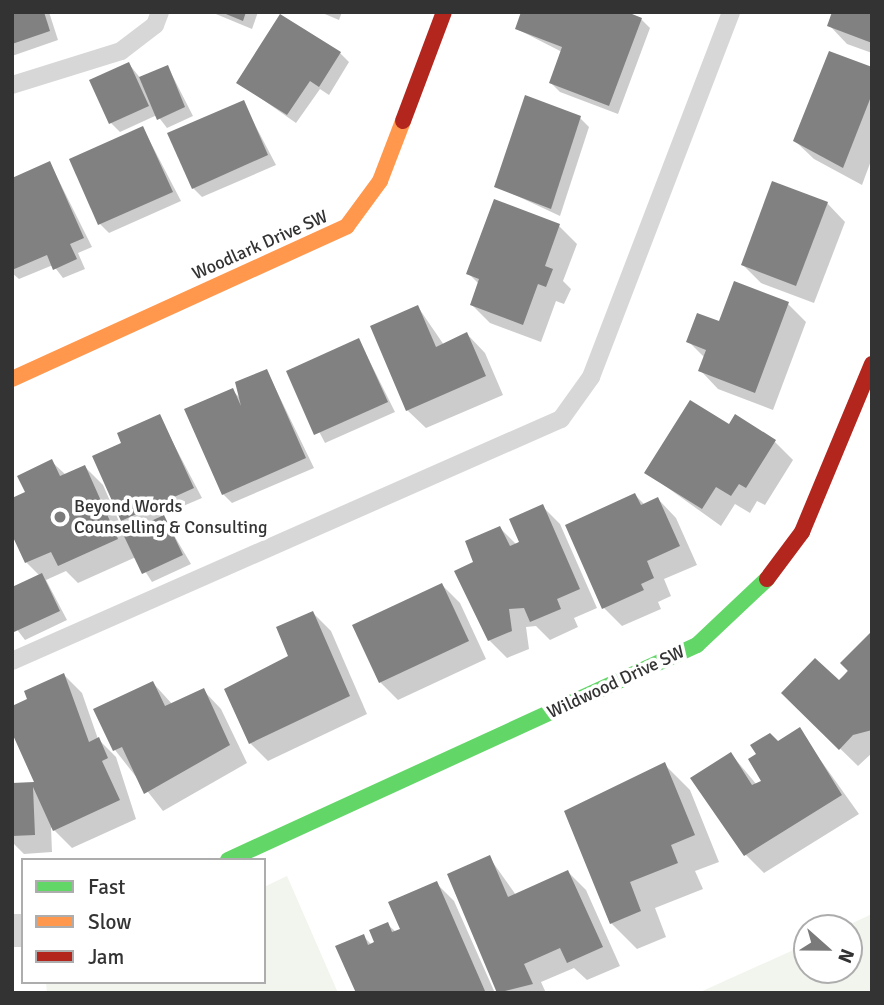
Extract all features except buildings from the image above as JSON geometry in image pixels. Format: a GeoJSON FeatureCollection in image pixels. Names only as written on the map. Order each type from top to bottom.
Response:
{"type":"FeatureCollection","features":[{"type":"Feature","properties":{"kind":"street","name":"Woodlark Drive SW"},"geometry":{"type":"LineString","coordinates":[[12,379],[346,226],[380,181],[444,12]]}},
{"type":"Feature","properties":{"kind":"street","name":"Wildwood Drive SW"},"geometry":{"type":"LineString","coordinates":[[232,858],[697,645],[726,622],[772,575],[802,532],[872,364]]}},
{"type":"Feature","properties":{"kind":"lane"},"geometry":{"type":"LineString","coordinates":[[12,85],[121,51],[155,24],[160,12]]}},
{"type":"Feature","properties":{"kind":"lane"},"geometry":{"type":"LineString","coordinates":[[12,660],[561,419],[591,377],[731,12]]}},
{"type":"Feature","properties":{"kind":"shaded area"},"geometry":{"type":"Polygon","coordinates":[[[287,876],[338,993],[47,993],[46,984],[266,984],[266,886],[287,876]]]}},
{"type":"Feature","properties":{"kind":"shaded area"},"geometry":{"type":"Polygon","coordinates":[[[872,914],[872,993],[698,993],[793,950],[793,984],[863,984],[863,918],[872,914]]]}},
{"type":"Feature","properties":{"kind":"traffic: fast"},"geometry":{"type":"LineString","coordinates":[[232,858],[697,645],[767,579]]}},
{"type":"Feature","properties":{"kind":"traffic: slow"},"geometry":{"type":"LineString","coordinates":[[12,379],[347,226],[380,181],[403,121]]}},
{"type":"Feature","properties":{"kind":"traffic: jam"},"geometry":{"type":"LineString","coordinates":[[403,121],[444,12]]}},
{"type":"Feature","properties":{"kind":"traffic: jam"},"geometry":{"type":"LineString","coordinates":[[767,579],[802,532],[872,364]]}},
{"type":"Feature","properties":{"kind":"place","name":"Beyond Words Counselling & Consulting"},"geometry":{"type":"Point","coordinates":[60,517]}}]}
